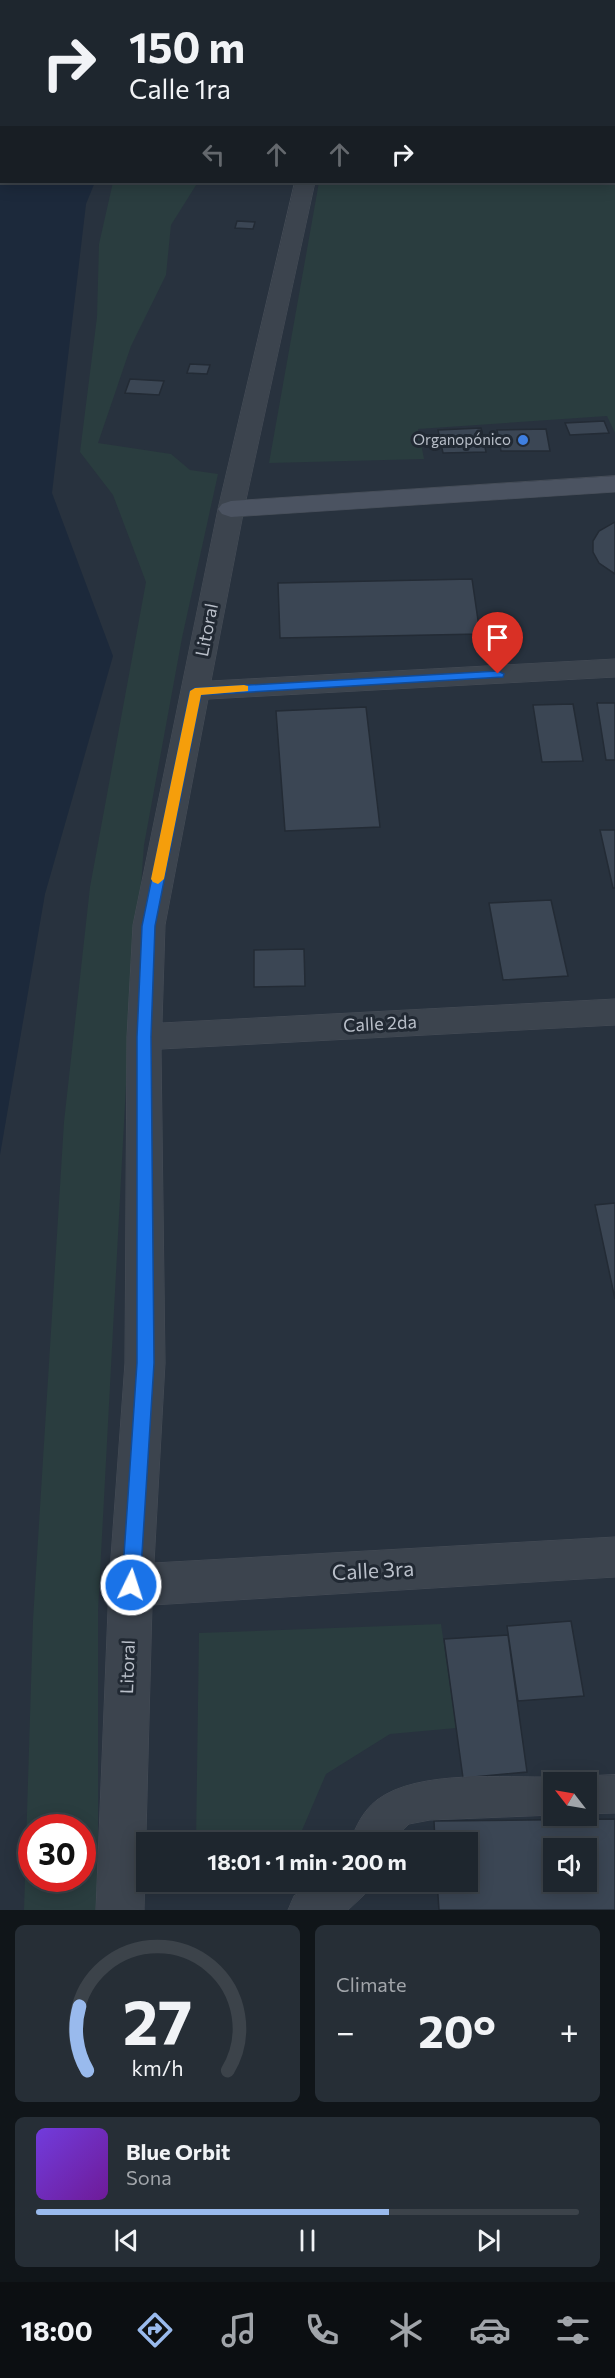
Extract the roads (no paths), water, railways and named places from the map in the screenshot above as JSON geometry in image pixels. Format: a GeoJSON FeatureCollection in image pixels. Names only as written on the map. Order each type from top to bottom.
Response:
{"type":"FeatureCollection","features":[{"type":"Feature","properties":{"kind":"street","name":"Litoral"},"geometry":{"type":"LineString","coordinates":[[120,1910],[131,1585],[146,1363],[144,1037],[148,926],[231,509],[305,183]]}},
{"type":"Feature","properties":{"kind":"street"},"geometry":{"type":"LineString","coordinates":[[231,509],[615,484]]}},
{"type":"Feature","properties":{"kind":"street"},"geometry":{"type":"LineString","coordinates":[[195,691],[615,668]]}},
{"type":"Feature","properties":{"kind":"street","name":"Calle 2da"},"geometry":{"type":"LineString","coordinates":[[144,1037],[615,1012]]}},
{"type":"Feature","properties":{"kind":"street","name":"Calle 3ra"},"geometry":{"type":"LineString","coordinates":[[131,1585],[615,1557]]}},
{"type":"Feature","properties":{"kind":"lane"},"geometry":{"type":"LineString","coordinates":[[597,1795],[615,1794]]}},
{"type":"Feature","properties":{"kind":"lane"},"geometry":{"type":"LineString","coordinates":[[376,1832],[383,1821],[400,1807],[428,1801],[543,1796]]}},
{"type":"Feature","properties":{"kind":"lane"},"geometry":{"type":"LineString","coordinates":[[308,1910],[341,1892]]}},
{"type":"Feature","properties":{"kind":"water"},"geometry":{"type":"Polygon","coordinates":[[[0,183],[95,183],[86,204],[52,493],[113,656],[45,894],[0,1155],[0,183]]]}},
{"type":"Feature","properties":{"kind":"place","name":"Organopónico"},"geometry":{"type":"Point","coordinates":[523,440]}}]}
